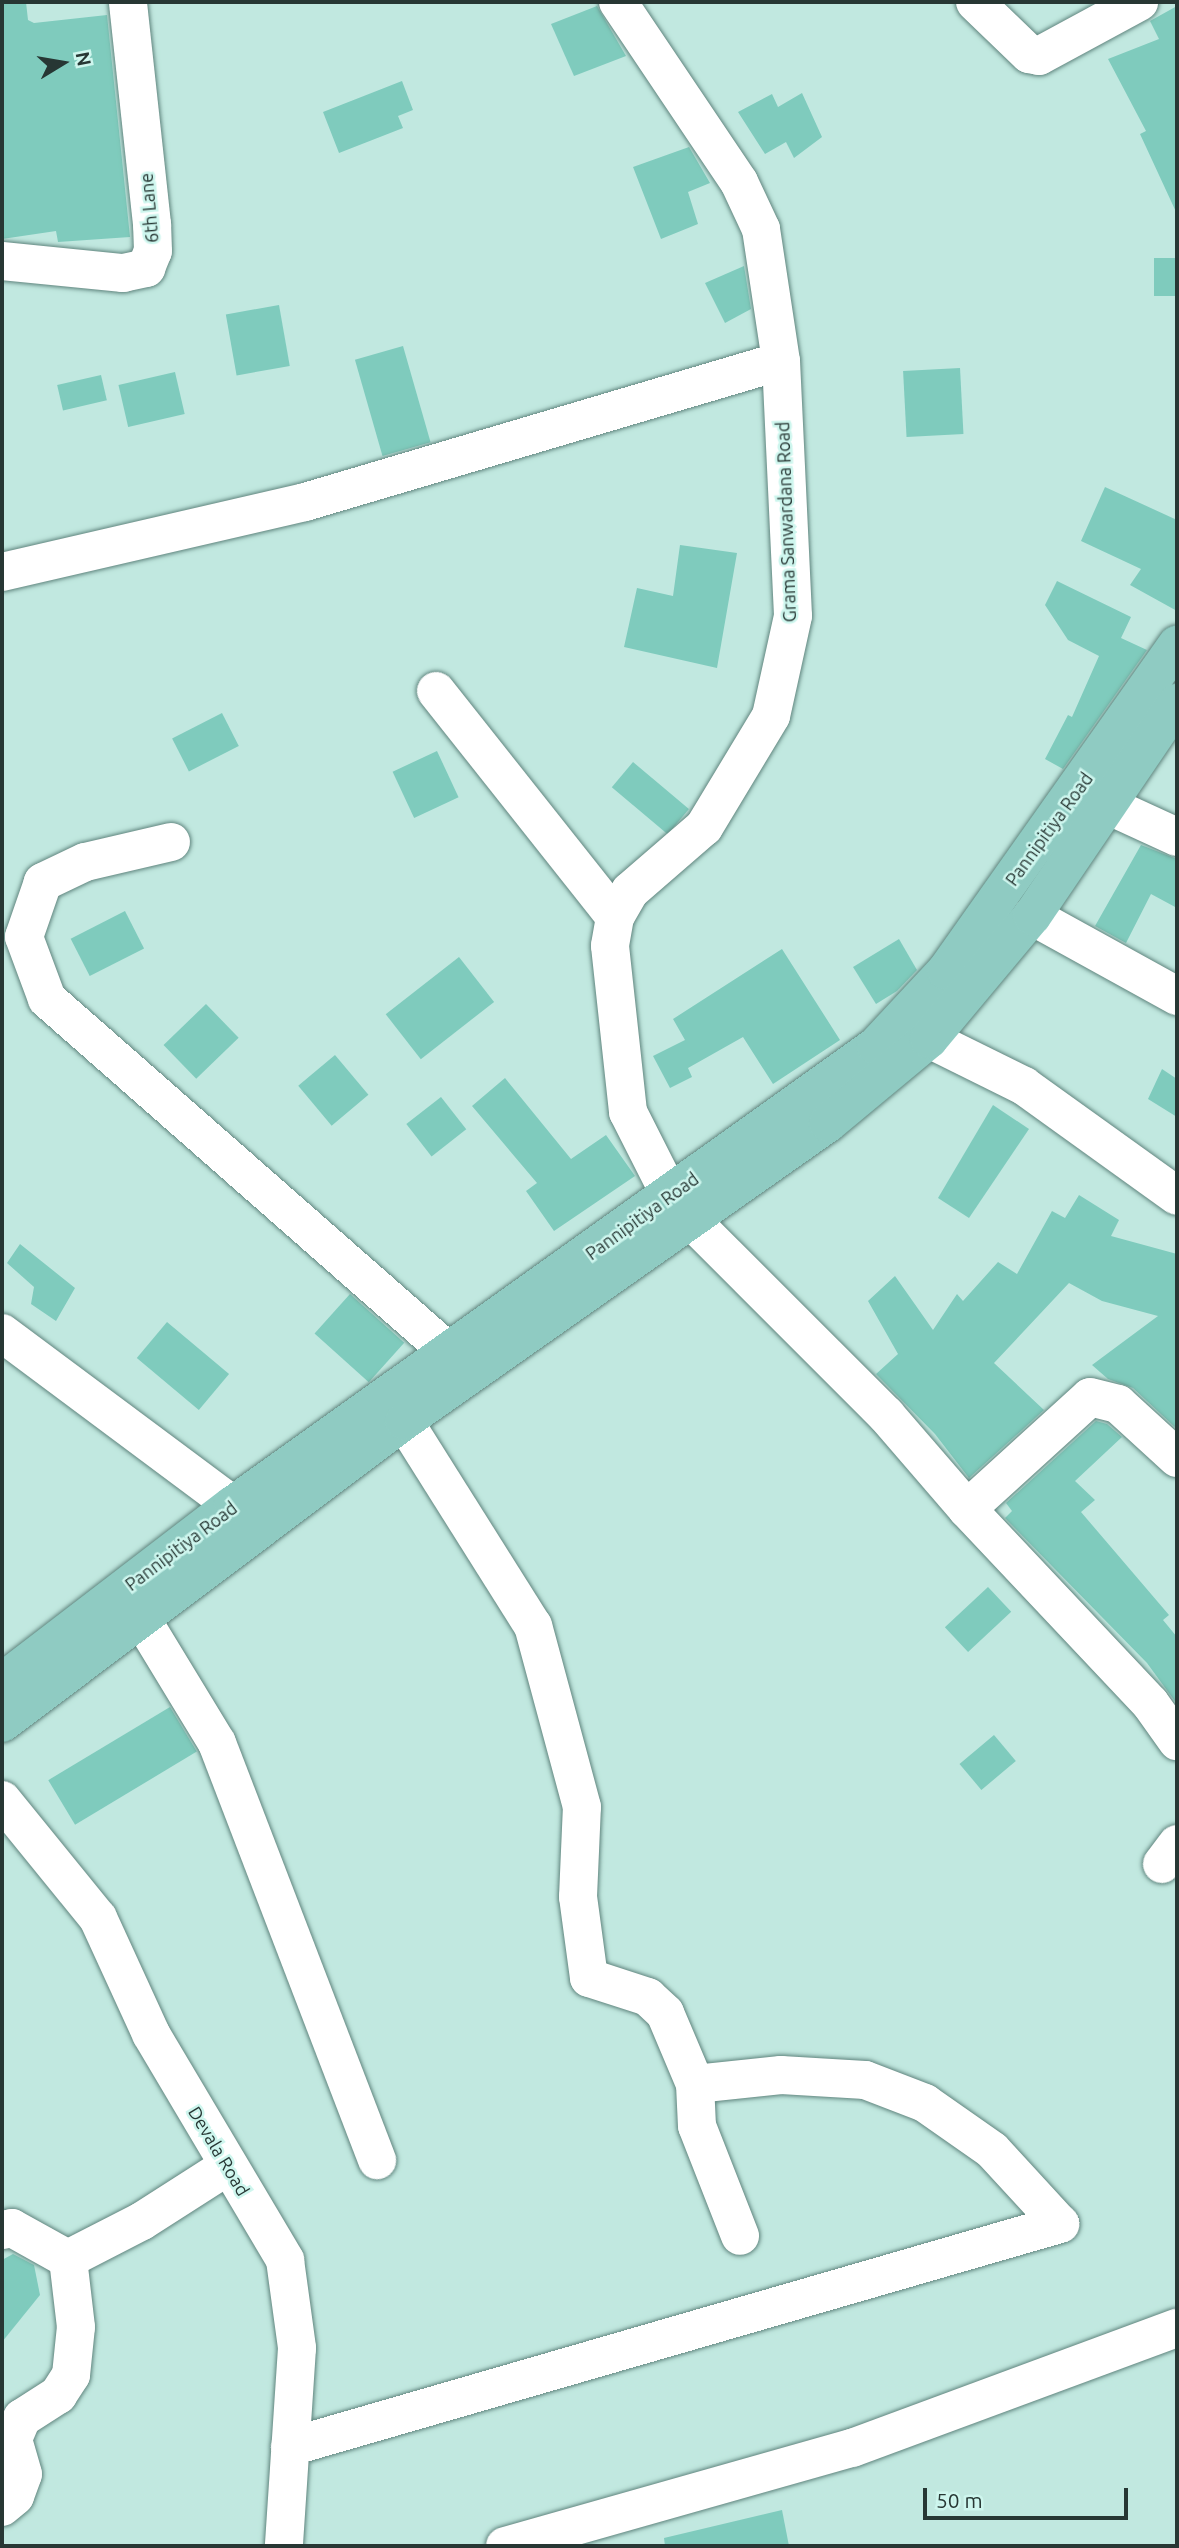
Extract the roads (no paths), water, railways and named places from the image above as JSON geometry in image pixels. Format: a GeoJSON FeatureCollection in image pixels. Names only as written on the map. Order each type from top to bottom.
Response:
{"type":"FeatureCollection","features":[{"type":"Feature","properties":{"kind":"main road","name":"Pannipitiya Road"},"geometry":{"type":"LineString","coordinates":[[2,1723],[404,1421],[680,1208],[876,1046],[946,971],[1177,645]]}},
{"type":"Feature","properties":{"kind":"main road","name":"Pannipitiya Road"},"geometry":{"type":"LineString","coordinates":[[2,1682],[233,1506],[450,1353],[680,1208],[828,1123],[929,1039],[1032,916],[1177,703]]}},
{"type":"Feature","properties":{"kind":"street","name":"6th Lane"},"geometry":{"type":"LineString","coordinates":[[2,261],[123,273],[146,268],[153,251],[152,224],[128,2]]}},
{"type":"Feature","properties":{"kind":"street","name":"Grama Sanwardana Road"},"geometry":{"type":"LineString","coordinates":[[618,2],[739,182],[761,229],[780,361],[793,616],[771,716],[704,827],[630,891],[615,918],[610,946],[628,1112],[680,1208],[886,1415],[967,1509],[1150,1703],[1177,1741]]}},
{"type":"Feature","properties":{"kind":"street"},"geometry":{"type":"LineString","coordinates":[[975,2],[1029,54],[1039,56],[1139,2]]}},
{"type":"Feature","properties":{"kind":"street"},"geometry":{"type":"LineString","coordinates":[[2,572],[305,502],[780,361]]}},
{"type":"Feature","properties":{"kind":"street"},"geometry":{"type":"LineString","coordinates":[[436,691],[615,918]]}},
{"type":"Feature","properties":{"kind":"street"},"geometry":{"type":"LineString","coordinates":[[1107,805],[1177,837]]}},
{"type":"Feature","properties":{"kind":"street"},"geometry":{"type":"LineString","coordinates":[[171,842],[85,862],[43,882],[24,937],[47,999],[450,1353]]}},
{"type":"Feature","properties":{"kind":"street"},"geometry":{"type":"LineString","coordinates":[[1032,916],[1177,996]]}},
{"type":"Feature","properties":{"kind":"street"},"geometry":{"type":"LineString","coordinates":[[929,1039],[1024,1086],[1177,1196]]}},
{"type":"Feature","properties":{"kind":"street"},"geometry":{"type":"LineString","coordinates":[[2,1334],[233,1506]]}},
{"type":"Feature","properties":{"kind":"street"},"geometry":{"type":"LineString","coordinates":[[967,1509],[1090,1397],[1118,1404],[1177,1458]]}},
{"type":"Feature","properties":{"kind":"street"},"geometry":{"type":"LineString","coordinates":[[404,1421],[533,1626],[582,1807],[578,1897],[589,1978],[648,1997],[665,2013],[695,2084],[697,2126],[740,2236]]}},
{"type":"Feature","properties":{"kind":"street"},"geometry":{"type":"LineString","coordinates":[[141,1618],[217,1743],[377,2160]]}},
{"type":"Feature","properties":{"kind":"street","name":"Devala Road"},"geometry":{"type":"LineString","coordinates":[[2,1800],[98,1919],[150,2034],[285,2260],[297,2347],[284,2546]]}},
{"type":"Feature","properties":{"kind":"street"},"geometry":{"type":"LineString","coordinates":[[290,2447],[1060,2224],[992,2150],[925,2103],[865,2080],[781,2075],[695,2084]]}},
{"type":"Feature","properties":{"kind":"street"},"geometry":{"type":"LineString","coordinates":[[68,2259],[142,2221],[228,2166]]}},
{"type":"Feature","properties":{"kind":"street"},"geometry":{"type":"LineString","coordinates":[[2,2230],[12,2228],[68,2259]]}},
{"type":"Feature","properties":{"kind":"street"},"geometry":{"type":"LineString","coordinates":[[2,2507],[15,2497],[23,2474],[13,2439],[22,2418],[58,2395],[71,2375],[76,2327],[68,2259]]}},
{"type":"Feature","properties":{"kind":"street"},"geometry":{"type":"LineString","coordinates":[[505,2546],[852,2448],[1177,2328]]}}]}
